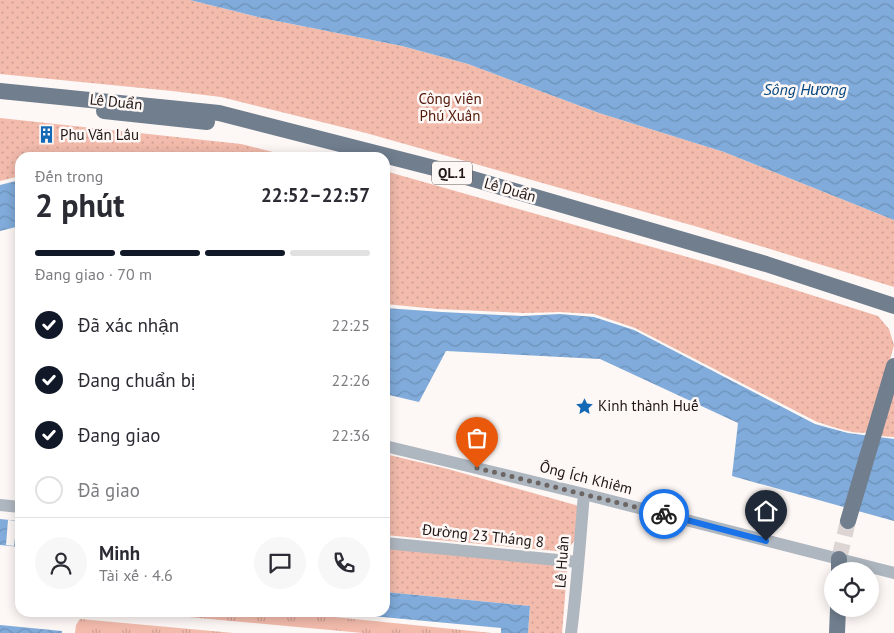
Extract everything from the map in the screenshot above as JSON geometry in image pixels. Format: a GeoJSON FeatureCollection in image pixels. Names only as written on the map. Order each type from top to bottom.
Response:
{"type":"FeatureCollection","features":[{"type":"Feature","properties":{"kind":"main road","name":"Lê Duẩn"},"geometry":{"type":"LineString","coordinates":[[0,91],[219,113],[345,152]]}},
{"type":"Feature","properties":{"kind":"main road","name":"Lê Duẩn"},"geometry":{"type":"LineString","coordinates":[[0,100],[209,122],[342,152]]}},
{"type":"Feature","properties":{"kind":"main road","name":"Lê Duẩn"},"geometry":{"type":"LineString","coordinates":[[390,161],[442,170],[757,262],[894,306]]}},
{"type":"Feature","properties":{"kind":"main road","name":"Lê Duẩn"},"geometry":{"type":"LineString","coordinates":[[390,167],[735,264],[894,316]]}},
{"type":"Feature","properties":{"kind":"main road"},"geometry":{"type":"LineString","coordinates":[[848,521],[894,366]]}},
{"type":"Feature","properties":{"kind":"main road"},"geometry":{"type":"LineString","coordinates":[[837,633],[838,617]]}},
{"type":"Feature","properties":{"kind":"street","name":"Ông Ích Khiêm"},"geometry":{"type":"LineString","coordinates":[[390,447],[584,494],[828,562]]}},
{"type":"Feature","properties":{"kind":"street","name":"Lê Huân"},"geometry":{"type":"LineString","coordinates":[[572,633],[584,494]]}},
{"type":"Feature","properties":{"kind":"street"},"geometry":{"type":"LineString","coordinates":[[0,506],[15,507]]}},
{"type":"Feature","properties":{"kind":"street","name":"Đường 23 Tháng 8"},"geometry":{"type":"LineString","coordinates":[[390,543],[578,562]]}},
{"type":"Feature","properties":{"kind":"street","name":"Ông Ích Khiêm"},"geometry":{"type":"LineString","coordinates":[[879,572],[894,574]]}},
{"type":"Feature","properties":{"kind":"green space","name":"Công viên Phú Xuân"},"geometry":{"type":"Polygon","coordinates":[[[0,0],[190,0],[262,18],[402,46],[468,64],[599,113],[724,152],[894,220],[894,287],[698,227],[366,133],[221,97],[0,74],[0,0]]]}},
{"type":"Feature","properties":{"kind":"green space"},"geometry":{"type":"Polygon","coordinates":[[[0,118],[241,144],[273,152],[15,152],[15,177],[0,181],[0,118]]]}},
{"type":"Feature","properties":{"kind":"green space"},"geometry":{"type":"Polygon","coordinates":[[[390,172],[719,266],[878,316],[889,329],[894,345],[871,431],[859,433],[817,422],[635,328],[594,314],[437,309],[390,304],[390,172]]]}},
{"type":"Feature","properties":{"kind":"green space"},"geometry":{"type":"Polygon","coordinates":[[[894,381],[894,437],[881,436],[894,381]]]}},
{"type":"Feature","properties":{"kind":"green space"},"geometry":{"type":"Polygon","coordinates":[[[390,455],[448,469],[579,506],[575,540],[566,552],[390,535],[390,455]]]}},
{"type":"Feature","properties":{"kind":"green space"},"geometry":{"type":"Polygon","coordinates":[[[390,543],[568,561],[562,633],[528,633],[530,606],[390,592],[390,543]]]}},
{"type":"Feature","properties":{"kind":"green space"},"geometry":{"type":"Polygon","coordinates":[[[189,617],[334,617],[492,633],[363,633],[189,617]]]}},
{"type":"Feature","properties":{"kind":"green space"},"geometry":{"type":"Polygon","coordinates":[[[80,619],[234,633],[75,633],[76,625],[80,619]]]}},
{"type":"Feature","properties":{"kind":"water","name":"Sông Hương"},"geometry":{"type":"Polygon","coordinates":[[[190,0],[894,0],[894,220],[724,152],[599,113],[468,64],[402,46],[262,18],[190,0]]]}},
{"type":"Feature","properties":{"kind":"water"},"geometry":{"type":"Polygon","coordinates":[[[15,181],[15,227],[0,231],[0,185],[15,181]]]}},
{"type":"Feature","properties":{"kind":"water"},"geometry":{"type":"Polygon","coordinates":[[[390,308],[522,316],[560,314],[594,317],[634,330],[815,424],[848,433],[894,439],[894,521],[732,476],[738,423],[600,359],[446,351],[419,402],[390,395],[390,308]]]}},
{"type":"Feature","properties":{"kind":"water"},"geometry":{"type":"Polygon","coordinates":[[[0,519],[15,520],[15,546],[0,545],[0,519]]]}},
{"type":"Feature","properties":{"kind":"water"},"geometry":{"type":"Polygon","coordinates":[[[390,592],[530,606],[528,633],[501,633],[501,628],[382,617],[390,617],[390,592]]]}},
{"type":"Feature","properties":{"kind":"water"},"geometry":{"type":"Polygon","coordinates":[[[0,625],[62,631],[62,633],[0,633],[0,625]]]}},
{"type":"Feature","properties":{"kind":"pier"},"geometry":{"type":"Polygon","coordinates":[[[8,520],[15,521],[14,546],[6,545],[8,520]]]}},
{"type":"Feature","properties":{"kind":"tunnel"},"geometry":{"type":"LineString","coordinates":[[839,559],[848,521]]}},
{"type":"Feature","properties":{"kind":"way so far"},"geometry":{"type":"LineString","coordinates":[[477,468],[664,514]]}},
{"type":"Feature","properties":{"kind":"place","name":"Phu Văn Lâu"},"geometry":{"type":"Point","coordinates":[46,135]}},
{"type":"Feature","properties":{"kind":"place","name":"Kinh thành Huế"},"geometry":{"type":"Point","coordinates":[584,406]}},
{"type":"Feature","properties":{"kind":"route"},"geometry":{"type":"LineString","coordinates":[[664,514],[766,541]]}}]}
